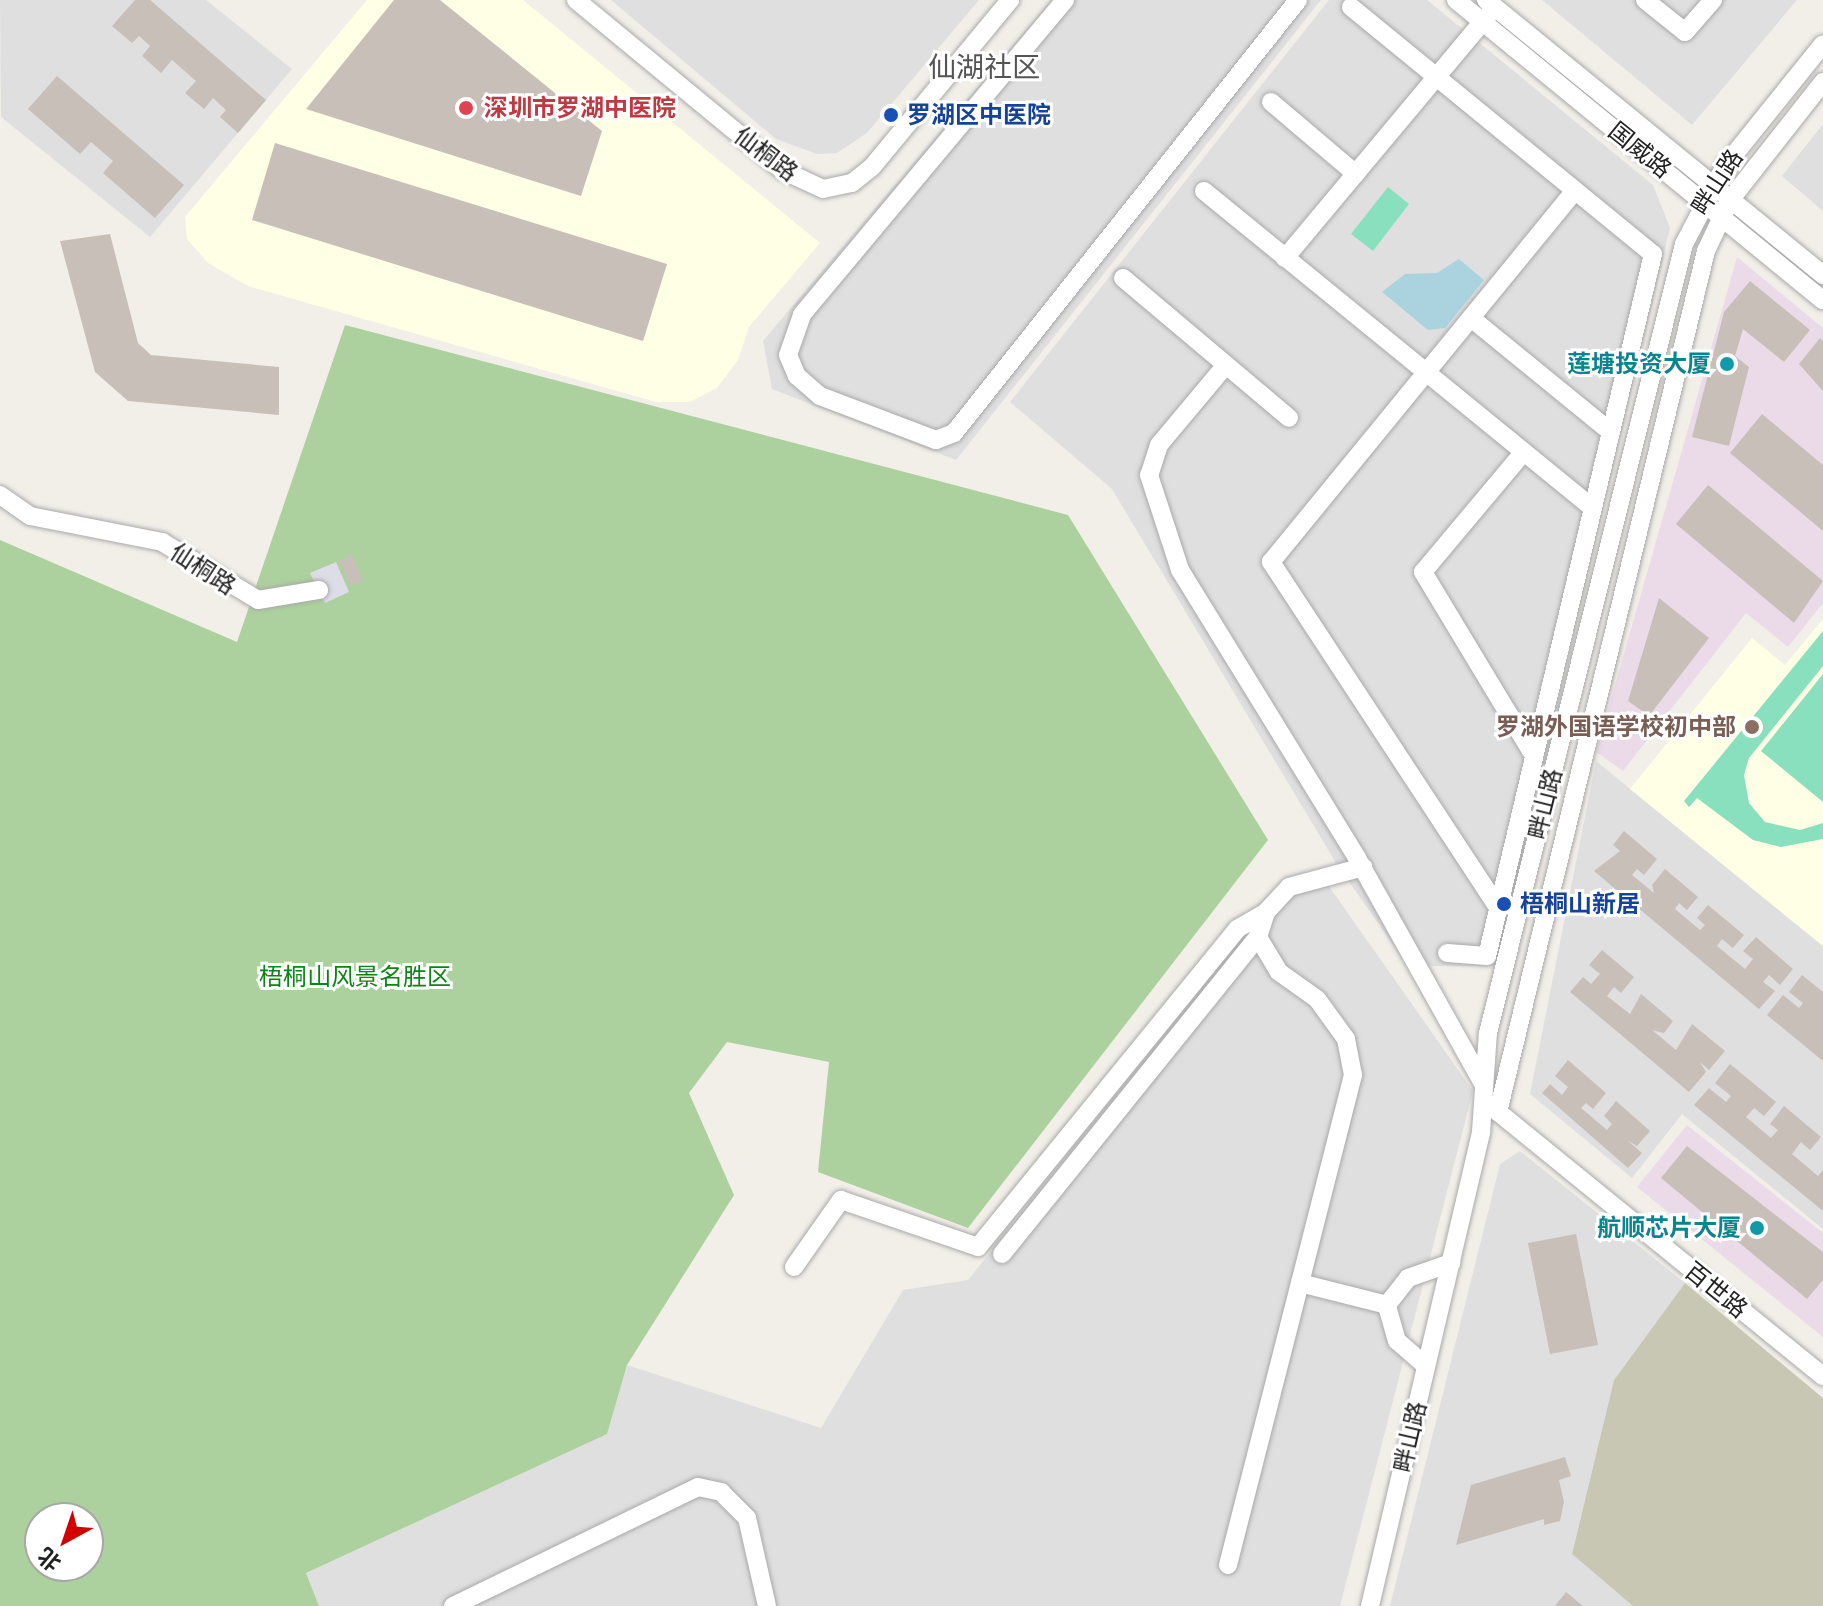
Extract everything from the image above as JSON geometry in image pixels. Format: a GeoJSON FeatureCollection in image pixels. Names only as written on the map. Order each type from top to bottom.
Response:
{"type":"FeatureCollection","features":[{"type":"Feature","properties":{"kind":"street","name":"仙桐路"},"geometry":{"type":"LineString","coordinates":[[576,0],[782,170],[823,189],[852,183],[872,167],[1010,0]]}},
{"type":"Feature","properties":{"kind":"street"},"geometry":{"type":"LineString","coordinates":[[1065,0],[802,315],[788,355],[797,376],[820,396],[936,440],[954,433],[1298,0]]}},
{"type":"Feature","properties":{"kind":"street","name":"国威路"},"geometry":{"type":"LineString","coordinates":[[1456,0],[1491,7],[1706,193],[1823,275]]}},
{"type":"Feature","properties":{"kind":"street"},"geometry":{"type":"LineString","coordinates":[[1645,0],[1685,32],[1713,0]]}},
{"type":"Feature","properties":{"kind":"street"},"geometry":{"type":"LineString","coordinates":[[1351,7],[1653,254],[1607,429],[1531,751],[1487,956],[1447,953]]}},
{"type":"Feature","properties":{"kind":"street"},"geometry":{"type":"LineString","coordinates":[[1285,258],[1437,77],[1491,7]]}},
{"type":"Feature","properties":{"kind":"street","name":"畔山路"},"geometry":{"type":"LineString","coordinates":[[1370,1606],[1481,1132],[1492,1018],[1684,244],[1706,193],[1823,44]]}},
{"type":"Feature","properties":{"kind":"street","name":"畔山路"},"geometry":{"type":"LineString","coordinates":[[1498,1112],[1706,251],[1725,208],[1823,82]]}},
{"type":"Feature","properties":{"kind":"street"},"geometry":{"type":"LineString","coordinates":[[1271,102],[1356,174]]}},
{"type":"Feature","properties":{"kind":"street"},"geometry":{"type":"LineString","coordinates":[[1204,191],[1522,454],[1591,507]]}},
{"type":"Feature","properties":{"kind":"street"},"geometry":{"type":"LineString","coordinates":[[1497,906],[1271,562],[1575,191]]}},
{"type":"Feature","properties":{"kind":"street","name":"国威路"},"geometry":{"type":"LineString","coordinates":[[1725,208],[1823,300]]}},
{"type":"Feature","properties":{"kind":"street"},"geometry":{"type":"LineString","coordinates":[[1123,278],[1289,418]]}},
{"type":"Feature","properties":{"kind":"street"},"geometry":{"type":"LineString","coordinates":[[1471,318],[1607,429]]}},
{"type":"Feature","properties":{"kind":"street"},"geometry":{"type":"LineString","coordinates":[[1225,366],[1159,445],[1149,475],[1180,570],[1363,867],[1484,1086]]}},
{"type":"Feature","properties":{"kind":"street"},"geometry":{"type":"LineString","coordinates":[[1522,454],[1423,572],[1531,751]]}},
{"type":"Feature","properties":{"kind":"street","name":"仙桐路"},"geometry":{"type":"LineString","coordinates":[[0,495],[30,516],[162,542],[258,600],[319,590]]}},
{"type":"Feature","properties":{"kind":"street"},"geometry":{"type":"LineString","coordinates":[[794,1267],[841,1200],[978,1247],[1237,929],[1266,912],[1289,887],[1363,867]]}},
{"type":"Feature","properties":{"kind":"street"},"geometry":{"type":"LineString","coordinates":[[1002,1254],[1258,937],[1266,912]]}},
{"type":"Feature","properties":{"kind":"street"},"geometry":{"type":"LineString","coordinates":[[1228,1565],[1353,1075],[1346,1039],[1317,999],[1279,972],[1258,937]]}},
{"type":"Feature","properties":{"kind":"street","name":"百世路"},"geometry":{"type":"LineString","coordinates":[[1498,1112],[1823,1376]]}},
{"type":"Feature","properties":{"kind":"street"},"geometry":{"type":"LineString","coordinates":[[1387,1305],[1408,1278],[1451,1263]]}},
{"type":"Feature","properties":{"kind":"street"},"geometry":{"type":"LineString","coordinates":[[1300,1283],[1387,1305]]}},
{"type":"Feature","properties":{"kind":"street"},"geometry":{"type":"LineString","coordinates":[[1387,1305],[1397,1341],[1426,1366]]}},
{"type":"Feature","properties":{"kind":"street"},"geometry":{"type":"LineString","coordinates":[[453,1606],[698,1487],[721,1492],[747,1518],[767,1606]]}},
{"type":"Feature","properties":{"kind":"shaded area"},"geometry":{"type":"Polygon","coordinates":[[[0,0],[206,0],[292,69],[150,237],[1,117],[0,0]]]}},
{"type":"Feature","properties":{"kind":"shaded area","name":"深圳市罗湖中医院"},"geometry":{"type":"Polygon","coordinates":[[[367,0],[523,0],[820,243],[749,327],[738,360],[717,388],[690,402],[656,402],[248,286],[208,263],[187,239],[185,217],[367,0]]]}},
{"type":"Feature","properties":{"kind":"shaded area"},"geometry":{"type":"Polygon","coordinates":[[[611,0],[979,0],[867,133],[837,153],[817,154],[776,139],[611,0]]]}},
{"type":"Feature","properties":{"kind":"shaded area"},"geometry":{"type":"Polygon","coordinates":[[[1051,0],[1321,0],[956,460],[772,389],[763,341],[1051,0]]]}},
{"type":"Feature","properties":{"kind":"shaded area"},"geometry":{"type":"Polygon","coordinates":[[[1329,0],[1427,0],[1653,185],[1670,228],[1494,966],[1408,966],[1336,863],[1112,489],[1010,402],[1329,0]]]}},
{"type":"Feature","properties":{"kind":"shaded area"},"geometry":{"type":"Polygon","coordinates":[[[1542,0],[1797,0],[1692,125],[1542,0]]]}},
{"type":"Feature","properties":{"kind":"shaded area"},"geometry":{"type":"Polygon","coordinates":[[[1823,124],[1823,211],[1782,176],[1823,124]]]}},
{"type":"Feature","properties":{"kind":"shaded area"},"geometry":{"type":"Polygon","coordinates":[[[1737,257],[1823,328],[1823,603],[1788,647],[1746,613],[1623,771],[1596,752],[1737,257]]]}},
{"type":"Feature","properties":{"kind":"shaded area"},"geometry":{"type":"Polygon","coordinates":[[[336,562],[349,592],[325,603],[310,573],[336,562]]]}},
{"type":"Feature","properties":{"kind":"shaded area","name":"罗湖外国语学校初中部"},"geometry":{"type":"Polygon","coordinates":[[[1823,619],[1823,946],[1630,789],[1752,638],[1785,665],[1823,619]]]}},
{"type":"Feature","properties":{"kind":"shaded area"},"geometry":{"type":"Polygon","coordinates":[[[1596,761],[1823,946],[1823,1229],[1682,1114],[1632,1178],[1530,1094],[1596,761]]]}},
{"type":"Feature","properties":{"kind":"shaded area"},"geometry":{"type":"Polygon","coordinates":[[[1326,882],[1473,1091],[1340,1606],[319,1606],[306,1573],[606,1434],[627,1365],[821,1428],[903,1290],[968,1280],[1242,939],[1289,887],[1326,882]]]}},
{"type":"Feature","properties":{"kind":"shaded area"},"geometry":{"type":"Polygon","coordinates":[[[1687,1125],[1823,1233],[1823,1337],[1637,1187],[1687,1125]]]}},
{"type":"Feature","properties":{"kind":"shaded area"},"geometry":{"type":"Polygon","coordinates":[[[1520,1151],[1685,1283],[1614,1380],[1572,1554],[1633,1606],[1390,1606],[1500,1164],[1520,1151]]]}},
{"type":"Feature","properties":{"kind":"shaded area"},"geometry":{"type":"Polygon","coordinates":[[[1685,1283],[1823,1398],[1823,1606],[1633,1606],[1572,1554],[1614,1380],[1685,1283]]]}},
{"type":"Feature","properties":{"kind":"green space"},"geometry":{"type":"Polygon","coordinates":[[[1388,187],[1409,204],[1373,251],[1351,234],[1388,187]]]}},
{"type":"Feature","properties":{"kind":"green space","name":"梧桐山风景名胜区"},"geometry":{"type":"Polygon","coordinates":[[[345,325],[1068,515],[1268,840],[968,1228],[818,1172],[829,1062],[727,1042],[689,1093],[734,1195],[627,1365],[607,1434],[306,1573],[319,1606],[0,1606],[0,540],[237,642],[345,325]]]}},
{"type":"Feature","properties":{"kind":"green space"},"geometry":{"type":"Polygon","coordinates":[[[1823,631],[1823,666],[1749,758],[1744,775],[1749,803],[1765,822],[1800,830],[1823,823],[1823,839],[1781,847],[1753,840],[1697,798],[1689,807],[1684,801],[1823,631]]]}},
{"type":"Feature","properties":{"kind":"green space"},"geometry":{"type":"Polygon","coordinates":[[[1823,674],[1823,802],[1761,751],[1823,674]]]}},
{"type":"Feature","properties":{"kind":"water"},"geometry":{"type":"Polygon","coordinates":[[[1459,259],[1484,280],[1445,328],[1428,330],[1382,292],[1405,274],[1437,273],[1459,259]]]}},
{"type":"Feature","properties":{"kind":"building"},"geometry":{"type":"Polygon","coordinates":[[[135,0],[150,0],[266,100],[238,133],[220,117],[226,110],[213,98],[204,109],[185,93],[196,81],[172,60],[161,73],[142,56],[150,46],[139,36],[132,43],[112,26],[135,0]]]}},
{"type":"Feature","properties":{"kind":"building"},"geometry":{"type":"Polygon","coordinates":[[[394,0],[440,0],[602,131],[581,196],[306,109],[394,0]]]}},
{"type":"Feature","properties":{"kind":"building"},"geometry":{"type":"Polygon","coordinates":[[[57,76],[184,185],[155,218],[103,173],[113,161],[91,142],[80,154],[28,109],[57,76]]]}},
{"type":"Feature","properties":{"kind":"building"},"geometry":{"type":"Polygon","coordinates":[[[275,143],[667,264],[643,341],[252,220],[275,143]]]}},
{"type":"Feature","properties":{"kind":"building"},"geometry":{"type":"Polygon","coordinates":[[[110,234],[138,343],[151,355],[279,367],[279,415],[128,401],[95,372],[60,241],[110,234]]]}},
{"type":"Feature","properties":{"kind":"building","name":"莲塘投资大厦"},"geometry":{"type":"Polygon","coordinates":[[[1750,281],[1810,330],[1784,362],[1743,329],[1735,356],[1749,367],[1729,446],[1692,437],[1724,312],[1750,281]]]}},
{"type":"Feature","properties":{"kind":"building"},"geometry":{"type":"Polygon","coordinates":[[[1820,338],[1823,341],[1823,391],[1799,364],[1820,338]]]}},
{"type":"Feature","properties":{"kind":"building"},"geometry":{"type":"Polygon","coordinates":[[[1762,414],[1823,465],[1823,531],[1730,453],[1762,414]]]}},
{"type":"Feature","properties":{"kind":"building"},"geometry":{"type":"Polygon","coordinates":[[[1708,485],[1823,581],[1794,623],[1676,524],[1708,485]]]}},
{"type":"Feature","properties":{"kind":"building"},"geometry":{"type":"Polygon","coordinates":[[[352,555],[363,580],[350,586],[339,561],[352,555]]]}},
{"type":"Feature","properties":{"kind":"building"},"geometry":{"type":"Polygon","coordinates":[[[1659,598],[1709,638],[1649,716],[1628,701],[1659,598]]]}},
{"type":"Feature","properties":{"kind":"building"},"geometry":{"type":"Polygon","coordinates":[[[1624,831],[1657,859],[1644,875],[1637,869],[1632,875],[1654,893],[1652,885],[1665,869],[1698,897],[1687,910],[1679,903],[1675,909],[1700,930],[1705,925],[1697,918],[1708,905],[1744,935],[1733,948],[1722,939],[1717,946],[1745,969],[1753,959],[1743,951],[1756,937],[1793,969],[1780,985],[1769,975],[1763,982],[1775,991],[1759,1009],[1594,871],[1620,851],[1613,845],[1624,831]]]}},
{"type":"Feature","properties":{"kind":"building"},"geometry":{"type":"Polygon","coordinates":[[[1602,950],[1634,977],[1621,993],[1614,987],[1607,996],[1630,1014],[1641,994],[1673,1021],[1664,1033],[1652,1030],[1676,1050],[1692,1024],[1725,1051],[1709,1070],[1700,1062],[1706,1072],[1689,1092],[1570,992],[1583,977],[1591,984],[1600,974],[1589,965],[1602,950]]]}},
{"type":"Feature","properties":{"kind":"building"},"geometry":{"type":"Polygon","coordinates":[[[1802,975],[1823,992],[1823,1061],[1767,1015],[1783,995],[1799,1008],[1803,1003],[1789,992],[1802,975]]]}},
{"type":"Feature","properties":{"kind":"building"},"geometry":{"type":"Polygon","coordinates":[[[1568,1060],[1606,1093],[1593,1109],[1586,1103],[1581,1108],[1607,1130],[1612,1124],[1604,1116],[1616,1101],[1650,1131],[1637,1146],[1627,1140],[1642,1153],[1628,1168],[1542,1093],[1550,1084],[1562,1095],[1568,1087],[1555,1076],[1568,1060]]]}},
{"type":"Feature","properties":{"kind":"building"},"geometry":{"type":"Polygon","coordinates":[[[1730,1064],[1776,1102],[1764,1116],[1754,1108],[1746,1117],[1771,1138],[1778,1130],[1770,1124],[1784,1106],[1821,1137],[1810,1150],[1801,1142],[1792,1154],[1818,1176],[1823,1170],[1823,1211],[1694,1105],[1709,1088],[1726,1102],[1731,1096],[1715,1083],[1730,1064]]]}},
{"type":"Feature","properties":{"kind":"building","name":"航顺芯片大厦"},"geometry":{"type":"Polygon","coordinates":[[[1687,1146],[1823,1252],[1823,1280],[1807,1299],[1661,1178],[1687,1146]]]}},
{"type":"Feature","properties":{"kind":"building"},"geometry":{"type":"Polygon","coordinates":[[[1576,1234],[1598,1345],[1550,1354],[1528,1243],[1576,1234]]]}},
{"type":"Feature","properties":{"kind":"building"},"geometry":{"type":"Polygon","coordinates":[[[1565,1457],[1571,1476],[1559,1480],[1564,1502],[1560,1521],[1544,1525],[1544,1519],[1456,1545],[1471,1485],[1565,1457]]]}},
{"type":"Feature","properties":{"kind":"building"},"geometry":{"type":"Polygon","coordinates":[[[1566,1592],[1583,1606],[1555,1606],[1566,1592]]]}},
{"type":"Feature","properties":{"kind":"place","name":"深圳市罗湖中医院"},"geometry":{"type":"Point","coordinates":[466,108]}},
{"type":"Feature","properties":{"kind":"place","name":"罗湖区中医院"},"geometry":{"type":"Point","coordinates":[891,115]}},
{"type":"Feature","properties":{"kind":"place","name":"莲塘投资大厦"},"geometry":{"type":"Point","coordinates":[1727,364]}},
{"type":"Feature","properties":{"kind":"place","name":"罗湖外国语学校初中部"},"geometry":{"type":"Point","coordinates":[1752,727]}},
{"type":"Feature","properties":{"kind":"place","name":"梧桐山新居"},"geometry":{"type":"Point","coordinates":[1504,904]}},
{"type":"Feature","properties":{"kind":"place","name":"航顺芯片大厦"},"geometry":{"type":"Point","coordinates":[1757,1228]}},
{"type":"Feature","properties":{"kind":"district","name":"仙湖社区"},"geometry":{"type":"Point","coordinates":[984,67]}}]}
